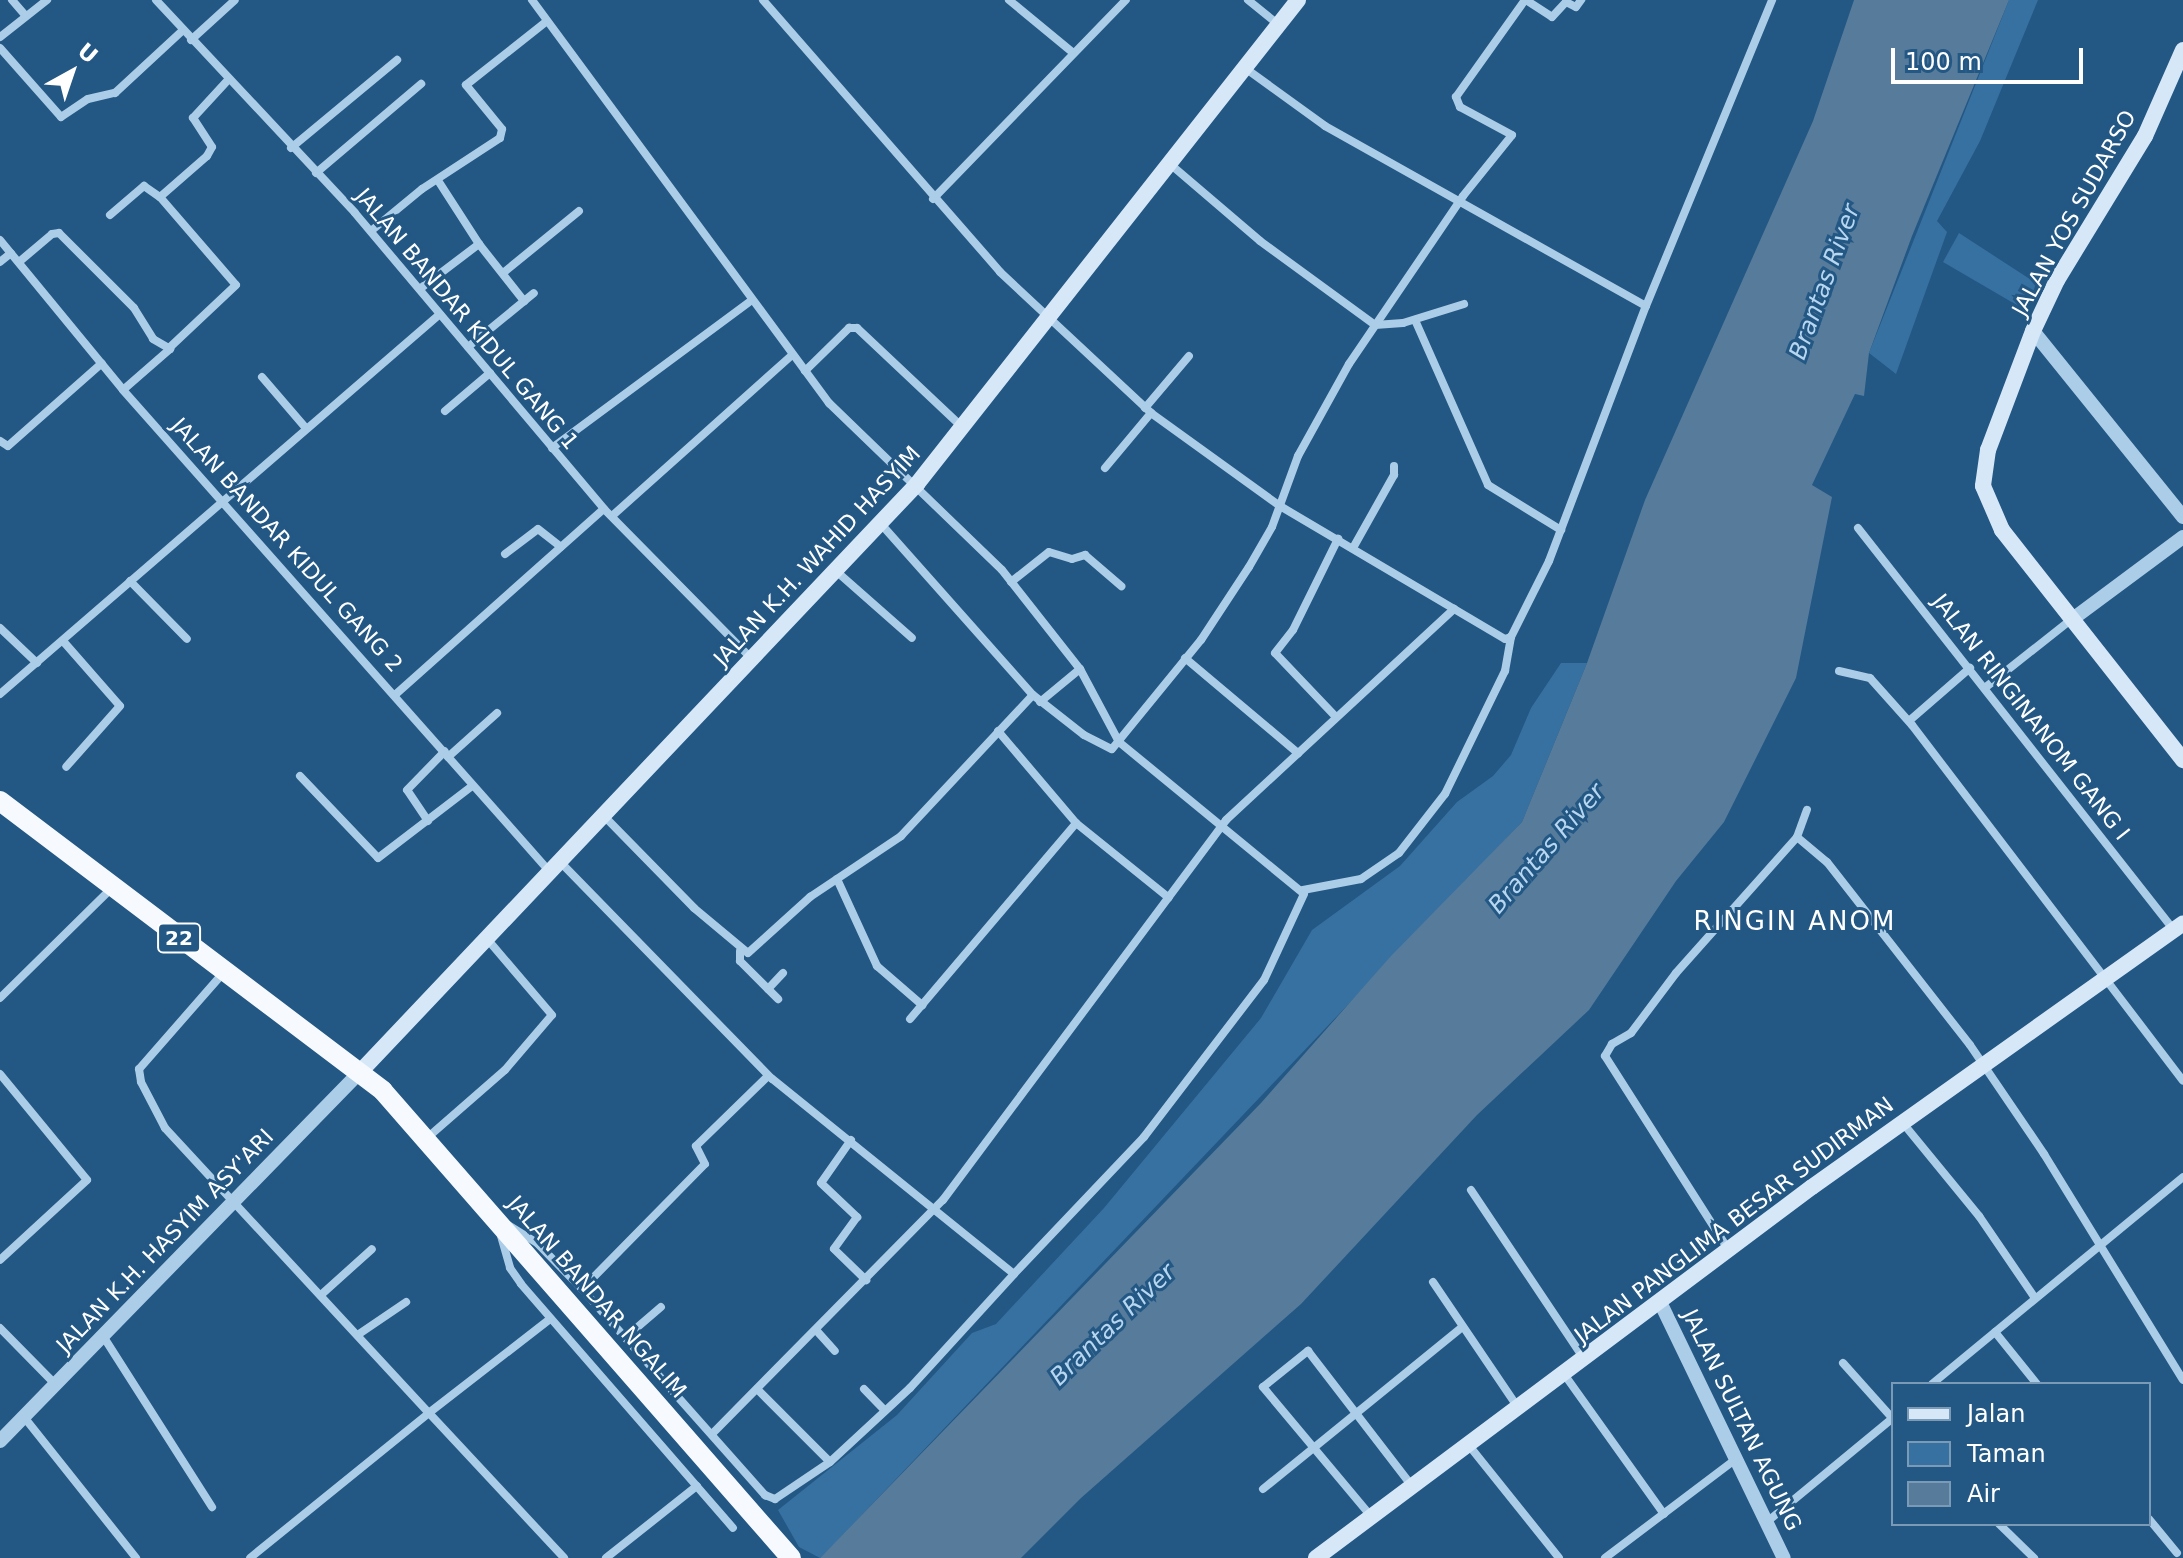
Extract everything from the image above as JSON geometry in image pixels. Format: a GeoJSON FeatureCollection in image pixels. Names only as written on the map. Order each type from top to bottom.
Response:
{"type":"FeatureCollection","features":[{"type":"Feature","properties":{"kind":"highway","name":"22"},"geometry":{"type":"LineString","coordinates":[[0,801],[224,972],[361,1071]]}},
{"type":"Feature","properties":{"kind":"highway","name":"JALAN BANDAR NGALIM"},"geometry":{"type":"LineString","coordinates":[[361,1071],[427,1138],[791,1558]]}},
{"type":"Feature","properties":{"kind":"main road","name":"JALAN K.H. WAHID HASYIM"},"geometry":{"type":"LineString","coordinates":[[361,1071],[912,489],[1298,0]]}},
{"type":"Feature","properties":{"kind":"main road","name":"JALAN YOS SUDARSO"},"geometry":{"type":"LineString","coordinates":[[2183,50],[2145,136],[2057,280],[2033,331],[1988,450],[1983,486],[2002,530],[2183,760]]}},
{"type":"Feature","properties":{"kind":"main road","name":"JALAN PANGLIMA BESAR SUDIRMAN"},"geometry":{"type":"LineString","coordinates":[[1316,1558],[1517,1406],[1584,1360],[1728,1249],[1982,1063],[2178,926]]}},
{"type":"Feature","properties":{"kind":"street"},"geometry":{"type":"LineString","coordinates":[[12,0],[26,16]]}},
{"type":"Feature","properties":{"kind":"street"},"geometry":{"type":"LineString","coordinates":[[0,37],[47,0]]}},
{"type":"Feature","properties":{"kind":"street","name":"JALAN BANDAR KIDUL GANG 1"},"geometry":{"type":"LineString","coordinates":[[156,0],[371,231],[604,509],[752,659]]}},
{"type":"Feature","properties":{"kind":"street"},"geometry":{"type":"LineString","coordinates":[[191,40],[235,0]]}},
{"type":"Feature","properties":{"kind":"street"},"geometry":{"type":"LineString","coordinates":[[532,0],[792,355],[852,429],[912,489],[963,529],[1011,582],[1080,669],[1119,742],[1220,828],[1303,890],[1361,879],[1399,853],[1445,794],[1505,671],[1511,637],[1561,530],[1646,306],[1772,0]]}},
{"type":"Feature","properties":{"kind":"street"},"geometry":{"type":"LineString","coordinates":[[763,0],[933,199],[1046,320],[1148,411],[1280,506],[1502,638],[1511,637]]}},
{"type":"Feature","properties":{"kind":"street"},"geometry":{"type":"LineString","coordinates":[[1009,0],[1072,52]]}},
{"type":"Feature","properties":{"kind":"street"},"geometry":{"type":"LineString","coordinates":[[933,199],[1072,52],[1126,0]]}},
{"type":"Feature","properties":{"kind":"street"},"geometry":{"type":"LineString","coordinates":[[1248,0],[1279,25]]}},
{"type":"Feature","properties":{"kind":"street"},"geometry":{"type":"LineString","coordinates":[[881,524],[1040,702],[1110,750],[1185,658],[1249,567],[1280,506],[1304,445],[1375,325],[1458,204],[1512,133],[1460,107],[1456,97],[1526,0],[1552,17],[1566,2],[1576,7],[1581,0]]}},
{"type":"Feature","properties":{"kind":"street"},"geometry":{"type":"LineString","coordinates":[[371,231],[422,189],[439,182],[503,132],[466,85],[547,21]]}},
{"type":"Feature","properties":{"kind":"street"},"geometry":{"type":"LineString","coordinates":[[0,48],[61,117],[88,99],[115,93],[183,30]]}},
{"type":"Feature","properties":{"kind":"street"},"geometry":{"type":"LineString","coordinates":[[291,148],[397,60]]}},
{"type":"Feature","properties":{"kind":"street"},"geometry":{"type":"LineString","coordinates":[[1245,68],[1325,126],[1458,204],[1646,306]]}},
{"type":"Feature","properties":{"kind":"street"},"geometry":{"type":"LineString","coordinates":[[160,197],[212,147],[193,118],[228,80]]}},
{"type":"Feature","properties":{"kind":"street"},"geometry":{"type":"LineString","coordinates":[[316,173],[421,84]]}},
{"type":"Feature","properties":{"kind":"street"},"geometry":{"type":"LineString","coordinates":[[1169,163],[1260,241],[1375,325],[1415,320],[1464,304]]}},
{"type":"Feature","properties":{"kind":"street"},"geometry":{"type":"LineString","coordinates":[[439,182],[479,244],[524,301]]}},
{"type":"Feature","properties":{"kind":"street"},"geometry":{"type":"LineString","coordinates":[[110,215],[144,186],[160,197],[236,285],[123,390]]}},
{"type":"Feature","properties":{"kind":"street"},"geometry":{"type":"LineString","coordinates":[[503,273],[579,211]]}},
{"type":"Feature","properties":{"kind":"street"},"geometry":{"type":"LineString","coordinates":[[19,262],[52,234],[59,233],[134,308],[153,339],[168,349]]}},
{"type":"Feature","properties":{"kind":"street","name":"JALAN BANDAR KIDUL GANG 2"},"geometry":{"type":"LineString","coordinates":[[0,240],[123,390],[396,694],[471,787],[768,1076],[1014,1274]]}},
{"type":"Feature","properties":{"kind":"street"},"geometry":{"type":"LineString","coordinates":[[421,288],[479,244]]}},
{"type":"Feature","properties":{"kind":"street"},"geometry":{"type":"LineString","coordinates":[[0,262],[11,253]]}},
{"type":"Feature","properties":{"kind":"street"},"geometry":{"type":"LineString","coordinates":[[468,347],[534,293]]}},
{"type":"Feature","properties":{"kind":"street"},"geometry":{"type":"LineString","coordinates":[[552,448],[752,300]]}},
{"type":"Feature","properties":{"kind":"street"},"geometry":{"type":"LineString","coordinates":[[0,694],[222,498],[440,314]]}},
{"type":"Feature","properties":{"kind":"street"},"geometry":{"type":"LineString","coordinates":[[1415,320],[1488,485],[1561,530]]}},
{"type":"Feature","properties":{"kind":"street"},"geometry":{"type":"LineString","coordinates":[[805,371],[849,328],[857,328],[962,427]]}},
{"type":"Feature","properties":{"kind":"street"},"geometry":{"type":"LineString","coordinates":[[2033,331],[2183,517]]}},
{"type":"Feature","properties":{"kind":"street"},"geometry":{"type":"LineString","coordinates":[[612,516],[792,355]]}},
{"type":"Feature","properties":{"kind":"street"},"geometry":{"type":"LineString","coordinates":[[1105,468],[1189,356]]}},
{"type":"Feature","properties":{"kind":"street"},"geometry":{"type":"LineString","coordinates":[[0,441],[8,446],[102,363]]}},
{"type":"Feature","properties":{"kind":"street"},"geometry":{"type":"LineString","coordinates":[[445,411],[490,373]]}},
{"type":"Feature","properties":{"kind":"street"},"geometry":{"type":"LineString","coordinates":[[262,377],[305,427]]}},
{"type":"Feature","properties":{"kind":"street"},"geometry":{"type":"LineString","coordinates":[[1353,548],[1394,475],[1394,466]]}},
{"type":"Feature","properties":{"kind":"street"},"geometry":{"type":"LineString","coordinates":[[396,694],[604,509]]}},
{"type":"Feature","properties":{"kind":"street","name":"JALAN RINGINANOM GANG I"},"geometry":{"type":"LineString","coordinates":[[1858,528],[2178,926]]}},
{"type":"Feature","properties":{"kind":"street"},"geometry":{"type":"LineString","coordinates":[[505,554],[538,529],[561,547]]}},
{"type":"Feature","properties":{"kind":"street"},"geometry":{"type":"LineString","coordinates":[[1986,687],[2183,537]]}},
{"type":"Feature","properties":{"kind":"street"},"geometry":{"type":"LineString","coordinates":[[1336,717],[1275,653],[1293,630],[1338,539]]}},
{"type":"Feature","properties":{"kind":"street"},"geometry":{"type":"LineString","coordinates":[[1011,582],[1049,552],[1072,559],[1085,555],[1121,586]]}},
{"type":"Feature","properties":{"kind":"street"},"geometry":{"type":"LineString","coordinates":[[836,571],[912,638]]}},
{"type":"Feature","properties":{"kind":"street"},"geometry":{"type":"LineString","coordinates":[[130,581],[187,639]]}},
{"type":"Feature","properties":{"kind":"street"},"geometry":{"type":"LineString","coordinates":[[712,1434],[934,1209],[990,1142],[1220,828],[1454,609]]}},
{"type":"Feature","properties":{"kind":"street"},"geometry":{"type":"LineString","coordinates":[[0,628],[37,663]]}},
{"type":"Feature","properties":{"kind":"street"},"geometry":{"type":"LineString","coordinates":[[63,641],[120,706],[66,767]]}},
{"type":"Feature","properties":{"kind":"street"},"geometry":{"type":"LineString","coordinates":[[1185,658],[1298,753]]}},
{"type":"Feature","properties":{"kind":"street"},"geometry":{"type":"LineString","coordinates":[[1909,721],[1970,668]]}},
{"type":"Feature","properties":{"kind":"street"},"geometry":{"type":"LineString","coordinates":[[1040,702],[1080,669]]}},
{"type":"Feature","properties":{"kind":"street"},"geometry":{"type":"LineString","coordinates":[[1839,671],[1870,678],[1909,721],[2183,1081]]}},
{"type":"Feature","properties":{"kind":"street"},"geometry":{"type":"LineString","coordinates":[[604,816],[740,951],[748,953],[837,879],[901,836],[1033,695]]}},
{"type":"Feature","properties":{"kind":"street"},"geometry":{"type":"LineString","coordinates":[[428,821],[407,790],[497,713]]}},
{"type":"Feature","properties":{"kind":"street"},"geometry":{"type":"LineString","coordinates":[[998,731],[1076,823],[1169,898]]}},
{"type":"Feature","properties":{"kind":"street"},"geometry":{"type":"LineString","coordinates":[[300,776],[375,857],[471,787]]}},
{"type":"Feature","properties":{"kind":"street"},"geometry":{"type":"LineString","coordinates":[[1728,1249],[1606,1060],[1612,1044],[1631,1033],[1797,837],[1807,810]]}},
{"type":"Feature","properties":{"kind":"street"},"geometry":{"type":"LineString","coordinates":[[910,1019],[1076,823]]}},
{"type":"Feature","properties":{"kind":"street"},"geometry":{"type":"LineString","coordinates":[[1797,837],[1827,862],[1982,1063],[2044,1154],[2097,1245],[2183,1380]]}},
{"type":"Feature","properties":{"kind":"street"},"geometry":{"type":"LineString","coordinates":[[837,879],[877,966],[922,1005]]}},
{"type":"Feature","properties":{"kind":"street"},"geometry":{"type":"LineString","coordinates":[[0,998],[112,888]]}},
{"type":"Feature","properties":{"kind":"street"},"geometry":{"type":"LineString","coordinates":[[497,1219],[538,1244],[772,1499],[830,1462],[885,1411],[1144,1137],[1264,980],[1292,926],[1303,890]]}},
{"type":"Feature","properties":{"kind":"street"},"geometry":{"type":"LineString","coordinates":[[427,1138],[505,1070],[552,1015],[487,939]]}},
{"type":"Feature","properties":{"kind":"street"},"geometry":{"type":"LineString","coordinates":[[740,951],[740,961],[778,999]]}},
{"type":"Feature","properties":{"kind":"street"},"geometry":{"type":"LineString","coordinates":[[224,972],[139,1075],[165,1128],[564,1558]]}},
{"type":"Feature","properties":{"kind":"street"},"geometry":{"type":"LineString","coordinates":[[768,989],[783,973]]}},
{"type":"Feature","properties":{"kind":"street","name":"JALAN K.H. HASYIM ASY'ARI"},"geometry":{"type":"LineString","coordinates":[[0,1441],[361,1071]]}},
{"type":"Feature","properties":{"kind":"street"},"geometry":{"type":"LineString","coordinates":[[0,1074],[87,1180],[0,1260]]}},
{"type":"Feature","properties":{"kind":"street"},"geometry":{"type":"LineString","coordinates":[[582,1289],[705,1164],[696,1146],[768,1076]]}},
{"type":"Feature","properties":{"kind":"street"},"geometry":{"type":"LineString","coordinates":[[1902,1122],[1979,1216],[2035,1298]]}},
{"type":"Feature","properties":{"kind":"street"},"geometry":{"type":"LineString","coordinates":[[851,1140],[821,1183],[857,1217],[834,1249],[866,1280]]}},
{"type":"Feature","properties":{"kind":"street"},"geometry":{"type":"LineString","coordinates":[[1934,1382],[2183,1177]]}},
{"type":"Feature","properties":{"kind":"street"},"geometry":{"type":"LineString","coordinates":[[1471,1190],[1584,1360]]}},
{"type":"Feature","properties":{"kind":"street"},"geometry":{"type":"LineString","coordinates":[[497,1219],[510,1268],[550,1319],[733,1528]]}},
{"type":"Feature","properties":{"kind":"street"},"geometry":{"type":"LineString","coordinates":[[322,1294],[372,1249]]}},
{"type":"Feature","properties":{"kind":"street"},"geometry":{"type":"LineString","coordinates":[[1433,1282],[1517,1406]]}},
{"type":"Feature","properties":{"kind":"street"},"geometry":{"type":"LineString","coordinates":[[359,1334],[406,1302]]}},
{"type":"Feature","properties":{"kind":"street","name":"JALAN SULTAN AGUNG"},"geometry":{"type":"LineString","coordinates":[[1660,1302],[1784,1558]]}},
{"type":"Feature","properties":{"kind":"street"},"geometry":{"type":"LineString","coordinates":[[626,1337],[661,1307]]}},
{"type":"Feature","properties":{"kind":"street"},"geometry":{"type":"LineString","coordinates":[[250,1558],[550,1319]]}},
{"type":"Feature","properties":{"kind":"street"},"geometry":{"type":"LineString","coordinates":[[1263,1489],[1356,1410],[1462,1327]]}},
{"type":"Feature","properties":{"kind":"street"},"geometry":{"type":"LineString","coordinates":[[0,1328],[55,1384]]}},
{"type":"Feature","properties":{"kind":"street"},"geometry":{"type":"LineString","coordinates":[[816,1330],[835,1351]]}},
{"type":"Feature","properties":{"kind":"street"},"geometry":{"type":"LineString","coordinates":[[1995,1332],[2035,1382]]}},
{"type":"Feature","properties":{"kind":"street"},"geometry":{"type":"LineString","coordinates":[[103,1336],[212,1507]]}},
{"type":"Feature","properties":{"kind":"street"},"geometry":{"type":"LineString","coordinates":[[1370,1515],[1263,1386],[1309,1351],[1412,1486]]}},
{"type":"Feature","properties":{"kind":"street"},"geometry":{"type":"LineString","coordinates":[[1843,1363],[1891,1416]]}},
{"type":"Feature","properties":{"kind":"street"},"geometry":{"type":"LineString","coordinates":[[1564,1374],[1664,1514]]}},
{"type":"Feature","properties":{"kind":"street"},"geometry":{"type":"LineString","coordinates":[[757,1389],[830,1462]]}},
{"type":"Feature","properties":{"kind":"street"},"geometry":{"type":"LineString","coordinates":[[864,1389],[885,1411]]}},
{"type":"Feature","properties":{"kind":"street"},"geometry":{"type":"LineString","coordinates":[[24,1417],[136,1558]]}},
{"type":"Feature","properties":{"kind":"street"},"geometry":{"type":"LineString","coordinates":[[1768,1521],[1891,1420]]}},
{"type":"Feature","properties":{"kind":"street"},"geometry":{"type":"LineString","coordinates":[[1467,1443],[1559,1558]]}},
{"type":"Feature","properties":{"kind":"street"},"geometry":{"type":"LineString","coordinates":[[1605,1558],[1736,1459]]}},
{"type":"Feature","properties":{"kind":"street"},"geometry":{"type":"LineString","coordinates":[[606,1558],[697,1486]]}},
{"type":"Feature","properties":{"kind":"street"},"geometry":{"type":"LineString","coordinates":[[2151,1521],[2177,1553]]}},
{"type":"Feature","properties":{"kind":"street"},"geometry":{"type":"LineString","coordinates":[[2001,1526],[2034,1558]]}},
{"type":"Feature","properties":{"kind":"green space"},"geometry":{"type":"Polygon","coordinates":[[[2009,0],[2038,0],[1980,141],[1937,221],[1947,232],[1896,374],[1869,353],[2009,0]]]}},
{"type":"Feature","properties":{"kind":"green space"},"geometry":{"type":"Polygon","coordinates":[[[1959,233],[2036,283],[2027,311],[1943,262],[1959,233]]]}},
{"type":"Feature","properties":{"kind":"green space"},"geometry":{"type":"Polygon","coordinates":[[[1561,663],[1587,663],[1522,822],[837,1541],[820,1558],[799,1547],[778,1510],[897,1415],[972,1333],[996,1324],[1104,1208],[1261,1018],[1312,930],[1400,866],[1457,802],[1493,776],[1511,755],[1531,708],[1561,663]]]}},
{"type":"Feature","properties":{"kind":"water","name":"Brantas River"},"geometry":{"type":"Polygon","coordinates":[[[1854,0],[2009,0],[1912,236],[1869,353],[1864,396],[1855,394],[1812,485],[1832,497],[1796,678],[1724,822],[1676,881],[1589,1010],[1477,1115],[1301,1304],[1081,1498],[1021,1558],[820,1558],[1261,1103],[1391,956],[1522,822],[1587,663],[1645,500],[1813,121],[1854,0]]]}},
{"type":"Feature","properties":{"kind":"district","name":"RINGIN ANOM"},"geometry":{"type":"Point","coordinates":[1795,922]}}]}
